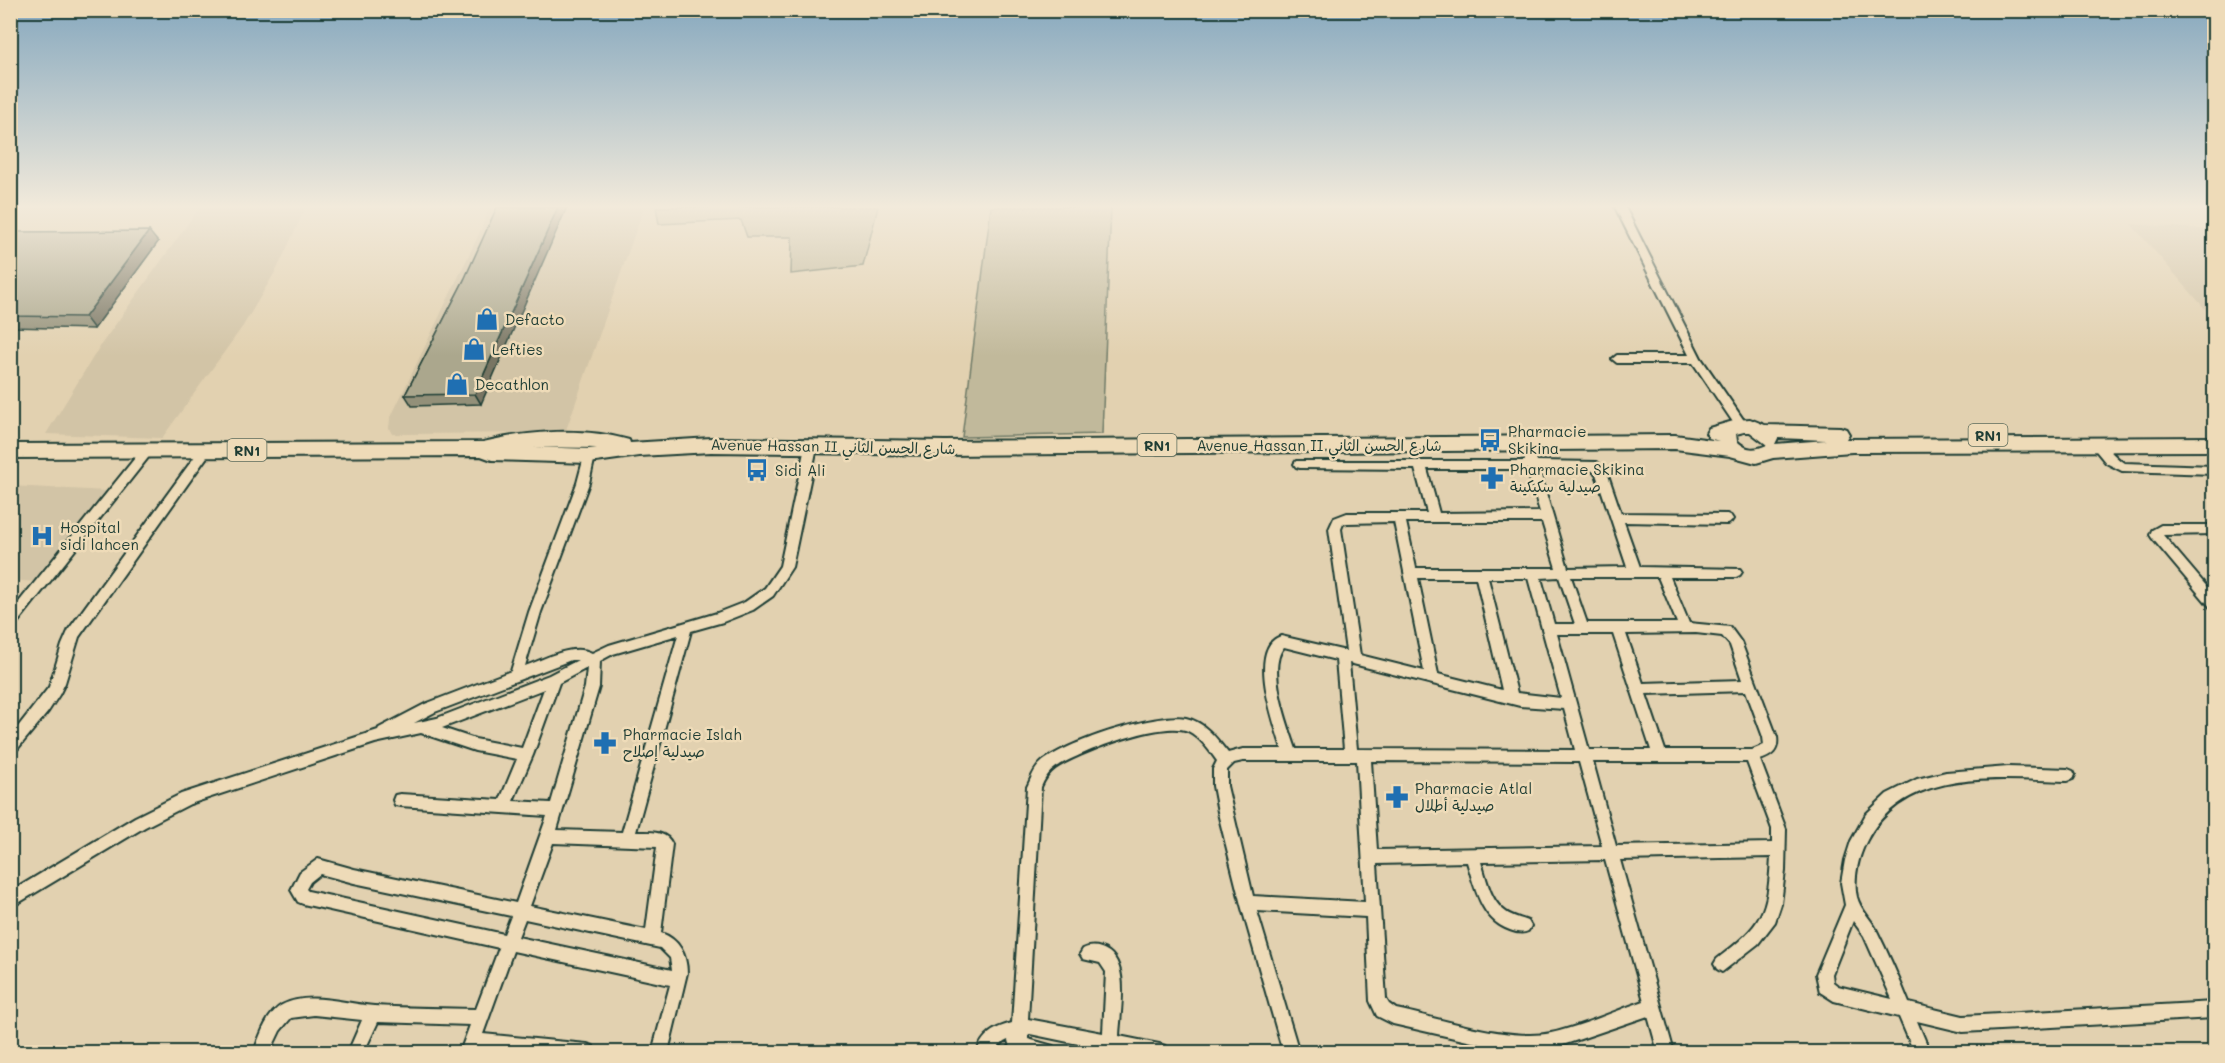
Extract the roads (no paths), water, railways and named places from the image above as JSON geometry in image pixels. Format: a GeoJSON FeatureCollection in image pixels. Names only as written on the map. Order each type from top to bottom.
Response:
{"type":"FeatureCollection","features":[{"type":"Feature","properties":{"kind":"main road","name":"RN1"},"geometry":{"type":"LineString","coordinates":[[1734,428],[1761,431],[1924,435],[2214,434]]}},
{"type":"Feature","properties":{"kind":"main road","name":"Avenue Hassan II شارع الحسن الثاني"},"geometry":{"type":"LineString","coordinates":[[1675,442],[1734,428]]}},
{"type":"Feature","properties":{"kind":"main road"},"geometry":{"type":"LineString","coordinates":[[1734,428],[1726,437],[1729,444],[1736,450]]}},
{"type":"Feature","properties":{"kind":"main road"},"geometry":{"type":"LineString","coordinates":[[1761,431],[1772,444],[1770,451]]}},
{"type":"Feature","properties":{"kind":"main road","name":"Avenue Hassan II شارع الحسن الثاني"},"geometry":{"type":"LineString","coordinates":[[592,449],[711,445],[945,448],[1675,442],[1736,450]]}},
{"type":"Feature","properties":{"kind":"main road","name":"RN1"},"geometry":{"type":"LineString","coordinates":[[1736,450],[1755,457],[1770,451],[1852,445],[2214,444]]}},
{"type":"Feature","properties":{"kind":"main road","name":"RN1"},"geometry":{"type":"LineString","coordinates":[[10,450],[205,451],[309,447],[483,449],[496,453],[545,448],[592,449]]}},
{"type":"Feature","properties":{"kind":"street"},"geometry":{"type":"LineString","coordinates":[[1645,257],[1696,359],[1734,428]]}},
{"type":"Feature","properties":{"kind":"street"},"geometry":{"type":"LineString","coordinates":[[1617,359],[1696,359]]}},
{"type":"Feature","properties":{"kind":"street"},"geometry":{"type":"LineString","coordinates":[[2096,443],[2110,460],[2122,467],[2214,470]]}},
{"type":"Feature","properties":{"kind":"street"},"geometry":{"type":"LineString","coordinates":[[1526,444],[1546,517],[1583,629]]}},
{"type":"Feature","properties":{"kind":"street"},"geometry":{"type":"LineString","coordinates":[[1401,445],[1405,464]]}},
{"type":"Feature","properties":{"kind":"street"},"geometry":{"type":"LineString","coordinates":[[375,737],[422,728],[465,714],[554,679],[615,648],[686,628],[749,606],[769,592],[786,567],[811,447]]}},
{"type":"Feature","properties":{"kind":"street"},"geometry":{"type":"LineString","coordinates":[[516,675],[535,612],[583,483],[592,449]]}},
{"type":"Feature","properties":{"kind":"street"},"geometry":{"type":"LineString","coordinates":[[10,623],[147,451]]}},
{"type":"Feature","properties":{"kind":"street"},"geometry":{"type":"LineString","coordinates":[[10,748],[52,694],[58,682],[67,648],[80,625],[205,451]]}},
{"type":"Feature","properties":{"kind":"street"},"geometry":{"type":"LineString","coordinates":[[1300,464],[1590,465],[1599,468],[1635,572]]}},
{"type":"Feature","properties":{"kind":"street"},"geometry":{"type":"LineString","coordinates":[[1420,464],[1434,517]]}},
{"type":"Feature","properties":{"kind":"street"},"geometry":{"type":"LineString","coordinates":[[1546,517],[1347,518],[1335,524],[1370,857],[1378,1001],[1383,1010],[1393,1016],[1511,1041],[1536,1044],[1653,1006]]}},
{"type":"Feature","properties":{"kind":"street"},"geometry":{"type":"LineString","coordinates":[[1616,517],[1727,519]]}},
{"type":"Feature","properties":{"kind":"street"},"geometry":{"type":"LineString","coordinates":[[1399,518],[1432,677]]}},
{"type":"Feature","properties":{"kind":"street"},"geometry":{"type":"LineString","coordinates":[[2214,529],[2162,530],[2156,535],[2214,603]]}},
{"type":"Feature","properties":{"kind":"street"},"geometry":{"type":"LineString","coordinates":[[1662,572],[1684,628]]}},
{"type":"Feature","properties":{"kind":"street"},"geometry":{"type":"LineString","coordinates":[[1411,573],[1736,572]]}},
{"type":"Feature","properties":{"kind":"street"},"geometry":{"type":"LineString","coordinates":[[1533,573],[1666,1053]]}},
{"type":"Feature","properties":{"kind":"street"},"geometry":{"type":"LineString","coordinates":[[1481,574],[1511,698]]}},
{"type":"Feature","properties":{"kind":"street"},"geometry":{"type":"LineString","coordinates":[[627,839],[686,628]]}},
{"type":"Feature","properties":{"kind":"street"},"geometry":{"type":"LineString","coordinates":[[1291,1053],[1248,903],[1219,780],[1220,769],[1226,761],[1243,755],[1752,756],[1769,750],[1772,741],[1749,685],[1735,642],[1729,634],[1719,629],[1684,628],[1549,629]]}},
{"type":"Feature","properties":{"kind":"street"},"geometry":{"type":"LineString","coordinates":[[1618,629],[1640,688],[1660,756]]}},
{"type":"Feature","properties":{"kind":"street"},"geometry":{"type":"LineString","coordinates":[[1291,755],[1271,679],[1274,649],[1279,642],[1285,641],[1511,698],[1569,704]]}},
{"type":"Feature","properties":{"kind":"street"},"geometry":{"type":"LineString","coordinates":[[10,901],[122,832],[168,807],[375,737],[430,708],[571,655],[583,654],[593,659]]}},
{"type":"Feature","properties":{"kind":"street"},"geometry":{"type":"LineString","coordinates":[[577,1052],[470,1047],[548,836],[594,681],[593,659]]}},
{"type":"Feature","properties":{"kind":"street"},"geometry":{"type":"LineString","coordinates":[[504,807],[554,679]]}},
{"type":"Feature","properties":{"kind":"street"},"geometry":{"type":"LineString","coordinates":[[1640,688],[1749,685]]}},
{"type":"Feature","properties":{"kind":"street"},"geometry":{"type":"LineString","coordinates":[[1020,1048],[1023,953],[1034,787],[1040,774],[1048,765],[1071,754],[1145,726],[1164,722],[1175,722],[1194,727],[1206,737],[1226,761]]}},
{"type":"Feature","properties":{"kind":"street"},"geometry":{"type":"LineString","coordinates":[[422,728],[475,745],[526,755]]}},
{"type":"Feature","properties":{"kind":"street"},"geometry":{"type":"LineString","coordinates":[[1722,964],[1751,943],[1764,929],[1773,912],[1777,896],[1779,829],[1752,756]]}},
{"type":"Feature","properties":{"kind":"street"},"geometry":{"type":"LineString","coordinates":[[2068,775],[2010,774],[1945,777],[1919,784],[1884,805],[1868,823],[1859,838],[1850,870],[1852,905],[1824,974],[1826,986],[1834,993],[1963,1024],[2214,1010]]}},
{"type":"Feature","properties":{"kind":"street"},"geometry":{"type":"LineString","coordinates":[[400,800],[556,810]]}},
{"type":"Feature","properties":{"kind":"street"},"geometry":{"type":"LineString","coordinates":[[548,836],[658,839],[665,844],[653,938]]}},
{"type":"Feature","properties":{"kind":"street"},"geometry":{"type":"LineString","coordinates":[[1370,857],[1779,850]]}},
{"type":"Feature","properties":{"kind":"street"},"geometry":{"type":"LineString","coordinates":[[1472,855],[1491,910],[1504,921],[1523,926]]}},
{"type":"Feature","properties":{"kind":"street"},"geometry":{"type":"LineString","coordinates":[[660,1053],[679,979],[680,963],[669,945],[653,938],[354,876],[318,866],[305,877],[298,890],[303,897],[339,906],[679,979]]}},
{"type":"Feature","properties":{"kind":"street"},"geometry":{"type":"LineString","coordinates":[[1248,903],[1374,910]]}},
{"type":"Feature","properties":{"kind":"street"},"geometry":{"type":"LineString","coordinates":[[1852,905],[1869,931],[1922,1053]]}},
{"type":"Feature","properties":{"kind":"street"},"geometry":{"type":"LineString","coordinates":[[1088,954],[1104,955],[1114,972],[1110,1048]]}},
{"type":"Feature","properties":{"kind":"street"},"geometry":{"type":"LineString","coordinates":[[261,1053],[280,1017],[290,1009],[306,1007],[373,1014],[480,1017]]}},
{"type":"Feature","properties":{"kind":"street"},"geometry":{"type":"LineString","coordinates":[[356,1053],[373,1014]]}},
{"type":"Feature","properties":{"kind":"street"},"geometry":{"type":"LineString","coordinates":[[985,1053],[993,1039],[1005,1033],[1022,1027],[1040,1026],[1110,1048],[1159,1053]]}},
{"type":"Feature","properties":{"kind":"street"},"geometry":{"type":"LineString","coordinates":[[1005,1033],[1020,1048],[1047,1053]]}},
{"type":"Feature","properties":{"kind":"place","name":"Defacto"},"geometry":{"type":"Point","coordinates":[487,319]}},
{"type":"Feature","properties":{"kind":"place","name":"Lefties"},"geometry":{"type":"Point","coordinates":[474,349]}},
{"type":"Feature","properties":{"kind":"place","name":"Decathlon"},"geometry":{"type":"Point","coordinates":[457,384]}},
{"type":"Feature","properties":{"kind":"place","name":"Pharmacie Skikina"},"geometry":{"type":"Point","coordinates":[1490,440]}},
{"type":"Feature","properties":{"kind":"place","name":"Sidi Ali"},"geometry":{"type":"Point","coordinates":[757,470]}},
{"type":"Feature","properties":{"kind":"place","name":"Pharmacie Skikina صيدلية سكيكينة"},"geometry":{"type":"Point","coordinates":[1492,478]}},
{"type":"Feature","properties":{"kind":"place","name":"Hospital sidi lahcen"},"geometry":{"type":"Point","coordinates":[42,536]}},
{"type":"Feature","properties":{"kind":"place","name":"Pharmacie Islah صيدلية إصلاح"},"geometry":{"type":"Point","coordinates":[605,743]}},
{"type":"Feature","properties":{"kind":"place","name":"Pharmacie Atlal صيدلية أطلال"},"geometry":{"type":"Point","coordinates":[1397,797]}}]}
